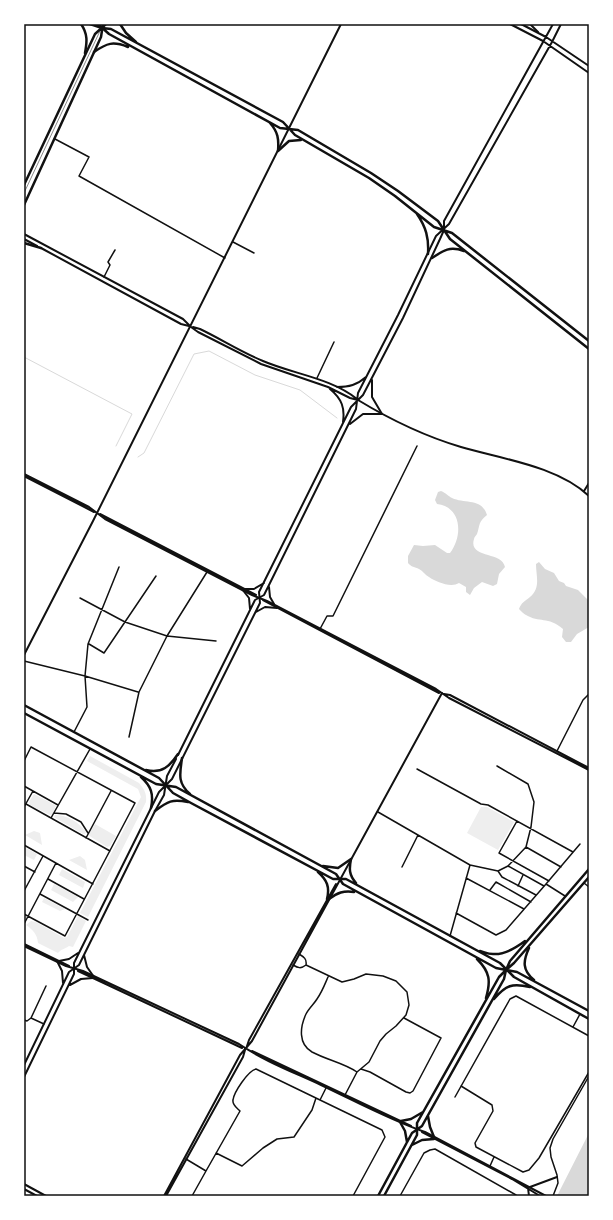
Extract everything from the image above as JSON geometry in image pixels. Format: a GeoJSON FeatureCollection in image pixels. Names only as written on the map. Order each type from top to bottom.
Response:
{"type":"FeatureCollection","features":[{"type":"Feature","properties":{"kind":"main road"},"geometry":{"type":"LineString","coordinates":[[81,24],[86,32],[87,43],[85,53]]}},
{"type":"Feature","properties":{"kind":"main road"},"geometry":{"type":"LineString","coordinates":[[90,24],[111,29],[283,122],[295,135],[369,178],[434,227],[452,233],[589,341]]}},
{"type":"Feature","properties":{"kind":"main road"},"geometry":{"type":"LineString","coordinates":[[98,24],[109,34],[138,51],[280,128],[298,130],[371,173],[438,221],[450,239],[589,349]]}},
{"type":"Feature","properties":{"kind":"main road"},"geometry":{"type":"LineString","coordinates":[[24,185],[85,53],[95,34],[105,24]]}},
{"type":"Feature","properties":{"kind":"main road"},"geometry":{"type":"LineString","coordinates":[[120,24],[126,33],[142,46]]}},
{"type":"Feature","properties":{"kind":"main road"},"geometry":{"type":"LineString","coordinates":[[24,204],[53,138],[101,37],[102,28]]}},
{"type":"Feature","properties":{"kind":"main road"},"geometry":{"type":"LineString","coordinates":[[94,52],[102,46],[113,43],[122,44],[138,51]]}},
{"type":"Feature","properties":{"kind":"main road"},"geometry":{"type":"LineString","coordinates":[[268,121],[278,134],[278,151]]}},
{"type":"Feature","properties":{"kind":"main road"},"geometry":{"type":"LineString","coordinates":[[278,151],[290,141],[304,140]]}},
{"type":"Feature","properties":{"kind":"main road"},"geometry":{"type":"LineString","coordinates":[[416,212],[424,224],[427,233],[429,243],[428,254]]}},
{"type":"Feature","properties":{"kind":"main road"},"geometry":{"type":"LineString","coordinates":[[24,243],[41,248]]}},
{"type":"Feature","properties":{"kind":"main road"},"geometry":{"type":"LineString","coordinates":[[432,258],[448,249],[456,248],[467,252]]}},
{"type":"Feature","properties":{"kind":"main road"},"geometry":{"type":"LineString","coordinates":[[24,705],[73,733],[159,778],[173,793],[191,803],[333,879],[346,879],[500,963],[514,977],[589,1019]]}},
{"type":"Feature","properties":{"kind":"main road"},"geometry":{"type":"LineString","coordinates":[[24,713],[156,784],[176,787],[319,864],[336,874],[343,884],[496,968],[517,972],[589,1011]]}},
{"type":"Feature","properties":{"kind":"main road"},"geometry":{"type":"LineString","coordinates":[[141,768],[152,772],[161,770],[170,765],[178,754]]}},
{"type":"Feature","properties":{"kind":"main road"},"geometry":{"type":"LineString","coordinates":[[182,758],[180,772],[181,782],[186,790],[194,797]]}},
{"type":"Feature","properties":{"kind":"main road"},"geometry":{"type":"LineString","coordinates":[[138,774],[147,783],[151,790],[153,799],[151,808]]}},
{"type":"Feature","properties":{"kind":"main road"},"geometry":{"type":"LineString","coordinates":[[156,811],[171,801],[179,800],[191,803]]}},
{"type":"Feature","properties":{"kind":"main road"},"geometry":{"type":"LineString","coordinates":[[319,864],[332,868],[338,868],[351,859]]}},
{"type":"Feature","properties":{"kind":"main road"},"geometry":{"type":"LineString","coordinates":[[351,859],[349,868],[350,874],[357,885]]}},
{"type":"Feature","properties":{"kind":"main road"},"geometry":{"type":"LineString","coordinates":[[378,1196],[412,1133],[422,1126],[428,1116],[504,979],[510,961],[589,869]]}},
{"type":"Feature","properties":{"kind":"main road"},"geometry":{"type":"LineString","coordinates":[[315,870],[325,878],[328,885],[328,899]]}},
{"type":"Feature","properties":{"kind":"main road"},"geometry":{"type":"LineString","coordinates":[[384,1196],[417,1135],[417,1123],[499,977],[532,943],[589,877]]}},
{"type":"Feature","properties":{"kind":"main road"},"geometry":{"type":"LineString","coordinates":[[328,899],[341,892],[357,892]]}},
{"type":"Feature","properties":{"kind":"main road"},"geometry":{"type":"LineString","coordinates":[[476,950],[493,954],[516,947],[529,938]]}},
{"type":"Feature","properties":{"kind":"main road"},"geometry":{"type":"LineString","coordinates":[[532,943],[525,957],[524,966],[530,976],[539,984]]}},
{"type":"Feature","properties":{"kind":"main road"},"geometry":{"type":"LineString","coordinates":[[474,956],[485,967],[488,975],[489,988],[485,1002]]}},
{"type":"Feature","properties":{"kind":"main road"},"geometry":{"type":"LineString","coordinates":[[490,1004],[502,990],[510,985],[520,985],[534,988]]}},
{"type":"Feature","properties":{"kind":"main road"},"geometry":{"type":"LineString","coordinates":[[407,1143],[405,1131],[401,1121],[411,1119],[424,1112]]}},
{"type":"Feature","properties":{"kind":"main road"},"geometry":{"type":"LineString","coordinates":[[412,1145],[422,1140],[434,1138],[428,1116]]}},
{"type":"Feature","properties":{"kind":"street"},"geometry":{"type":"LineString","coordinates":[[24,655],[97,513],[341,24]]}},
{"type":"Feature","properties":{"kind":"street"},"geometry":{"type":"LineString","coordinates":[[510,24],[543,41],[589,73]]}},
{"type":"Feature","properties":{"kind":"street"},"geometry":{"type":"LineString","coordinates":[[521,24],[539,33],[589,66]]}},
{"type":"Feature","properties":{"kind":"street"},"geometry":{"type":"LineString","coordinates":[[530,24],[539,33]]}},
{"type":"Feature","properties":{"kind":"street"},"geometry":{"type":"LineString","coordinates":[[24,1077],[69,986],[74,974],[74,963],[151,808],[159,792],[172,779],[260,603],[259,592],[351,407],[363,395],[432,258],[444,230],[444,221],[553,24]]}},
{"type":"Feature","properties":{"kind":"street"},"geometry":{"type":"LineString","coordinates":[[24,1065],[69,972],[79,965],[164,795],[167,776],[255,600],[264,595],[269,585],[348,426],[356,409],[358,393],[436,236],[449,224],[561,24]]}},
{"type":"Feature","properties":{"kind":"street"},"geometry":{"type":"LineString","coordinates":[[53,138],[89,157],[79,176],[225,258]]}},
{"type":"Feature","properties":{"kind":"street"},"geometry":{"type":"LineString","coordinates":[[24,234],[183,319],[190,327],[261,364],[328,387],[358,400]]}},
{"type":"Feature","properties":{"kind":"street"},"geometry":{"type":"LineString","coordinates":[[24,239],[181,324],[200,329],[263,361],[336,387],[382,414],[423,434],[460,447],[540,469],[564,479],[584,491],[589,496]]}},
{"type":"Feature","properties":{"kind":"street"},"geometry":{"type":"LineString","coordinates":[[233,242],[254,253]]}},
{"type":"Feature","properties":{"kind":"street"},"geometry":{"type":"LineString","coordinates":[[104,277],[110,265],[108,262],[115,250]]}},
{"type":"Feature","properties":{"kind":"street"},"geometry":{"type":"LineString","coordinates":[[317,379],[334,342]]}},
{"type":"Feature","properties":{"kind":"street"},"geometry":{"type":"LineString","coordinates":[[336,387],[352,386],[360,382],[368,374]]}},
{"type":"Feature","properties":{"kind":"street"},"geometry":{"type":"LineString","coordinates":[[372,378],[372,398],[382,414]]}},
{"type":"Feature","properties":{"kind":"street"},"geometry":{"type":"LineString","coordinates":[[328,387],[339,397],[343,405],[343,424]]}},
{"type":"Feature","properties":{"kind":"street"},"geometry":{"type":"LineString","coordinates":[[348,426],[363,414],[382,414]]}},
{"type":"Feature","properties":{"kind":"street"},"geometry":{"type":"LineString","coordinates":[[320,629],[327,616],[333,616],[417,446]]}},
{"type":"Feature","properties":{"kind":"street"},"geometry":{"type":"LineString","coordinates":[[24,475],[245,589],[259,598],[274,604],[436,689],[442,694],[450,695],[589,769]]}},
{"type":"Feature","properties":{"kind":"street"},"geometry":{"type":"LineString","coordinates":[[584,491],[589,483]]}},
{"type":"Feature","properties":{"kind":"street"},"geometry":{"type":"LineString","coordinates":[[97,513],[105,519],[242,589],[435,691],[589,769]]}},
{"type":"Feature","properties":{"kind":"street"},"geometry":{"type":"LineString","coordinates":[[73,733],[87,707],[85,676],[88,644],[119,567]]}},
{"type":"Feature","properties":{"kind":"street"},"geometry":{"type":"LineString","coordinates":[[129,737],[138,692],[167,636],[207,571]]}},
{"type":"Feature","properties":{"kind":"street"},"geometry":{"type":"LineString","coordinates":[[88,644],[104,653],[156,576]]}},
{"type":"Feature","properties":{"kind":"street"},"geometry":{"type":"LineString","coordinates":[[245,589],[254,589],[264,582]]}},
{"type":"Feature","properties":{"kind":"street"},"geometry":{"type":"LineString","coordinates":[[269,585],[268,591],[274,604]]}},
{"type":"Feature","properties":{"kind":"street"},"geometry":{"type":"LineString","coordinates":[[242,589],[249,598],[250,610]]}},
{"type":"Feature","properties":{"kind":"street"},"geometry":{"type":"LineString","coordinates":[[80,598],[125,622],[167,636],[216,641]]}},
{"type":"Feature","properties":{"kind":"street"},"geometry":{"type":"LineString","coordinates":[[254,613],[266,607],[277,608]]}},
{"type":"Feature","properties":{"kind":"street"},"geometry":{"type":"LineString","coordinates":[[24,661],[85,676],[138,692]]}},
{"type":"Feature","properties":{"kind":"street"},"geometry":{"type":"LineString","coordinates":[[165,1196],[243,1057],[249,1040],[378,812],[442,694]]}},
{"type":"Feature","properties":{"kind":"street"},"geometry":{"type":"LineString","coordinates":[[557,751],[583,700],[589,694]]}},
{"type":"Feature","properties":{"kind":"street"},"geometry":{"type":"LineString","coordinates":[[24,761],[31,747],[135,803],[65,936],[24,914]]}},
{"type":"Feature","properties":{"kind":"street"},"geometry":{"type":"LineString","coordinates":[[51,818],[90,749]]}},
{"type":"Feature","properties":{"kind":"street"},"geometry":{"type":"LineString","coordinates":[[378,812],[470,865],[498,871],[508,866],[526,847],[534,802],[528,784],[497,766]]}},
{"type":"Feature","properties":{"kind":"street"},"geometry":{"type":"LineString","coordinates":[[417,769],[481,804],[488,805],[573,852]]}},
{"type":"Feature","properties":{"kind":"street"},"geometry":{"type":"LineString","coordinates":[[24,786],[58,805]]}},
{"type":"Feature","properties":{"kind":"street"},"geometry":{"type":"LineString","coordinates":[[24,807],[33,791]]}},
{"type":"Feature","properties":{"kind":"street"},"geometry":{"type":"LineString","coordinates":[[86,838],[111,791]]}},
{"type":"Feature","properties":{"kind":"street"},"geometry":{"type":"LineString","coordinates":[[26,804],[110,851]]}},
{"type":"Feature","properties":{"kind":"street"},"geometry":{"type":"LineString","coordinates":[[54,813],[66,814],[81,822],[88,833]]}},
{"type":"Feature","properties":{"kind":"street"},"geometry":{"type":"LineString","coordinates":[[517,821],[499,853],[549,881]]}},
{"type":"Feature","properties":{"kind":"street"},"geometry":{"type":"LineString","coordinates":[[402,868],[418,835]]}},
{"type":"Feature","properties":{"kind":"street"},"geometry":{"type":"LineString","coordinates":[[456,913],[496,935],[506,930],[580,844]]}},
{"type":"Feature","properties":{"kind":"street"},"geometry":{"type":"LineString","coordinates":[[24,845],[93,884]]}},
{"type":"Feature","properties":{"kind":"street"},"geometry":{"type":"LineString","coordinates":[[526,847],[561,866]]}},
{"type":"Feature","properties":{"kind":"street"},"geometry":{"type":"LineString","coordinates":[[24,891],[43,856]]}},
{"type":"Feature","properties":{"kind":"street"},"geometry":{"type":"LineString","coordinates":[[24,924],[56,863]]}},
{"type":"Feature","properties":{"kind":"street"},"geometry":{"type":"LineString","coordinates":[[450,936],[470,865]]}},
{"type":"Feature","properties":{"kind":"street"},"geometry":{"type":"LineString","coordinates":[[24,866],[35,872]]}},
{"type":"Feature","properties":{"kind":"street"},"geometry":{"type":"LineString","coordinates":[[508,866],[544,886]]}},
{"type":"Feature","properties":{"kind":"street"},"geometry":{"type":"LineString","coordinates":[[498,871],[502,877],[536,895]]}},
{"type":"Feature","properties":{"kind":"street"},"geometry":{"type":"LineString","coordinates":[[518,886],[524,875]]}},
{"type":"Feature","properties":{"kind":"street"},"geometry":{"type":"LineString","coordinates":[[466,878],[524,909]]}},
{"type":"Feature","properties":{"kind":"street"},"geometry":{"type":"LineString","coordinates":[[48,879],[84,899]]}},
{"type":"Feature","properties":{"kind":"street"},"geometry":{"type":"LineString","coordinates":[[490,890],[496,882],[531,902]]}},
{"type":"Feature","properties":{"kind":"street"},"geometry":{"type":"LineString","coordinates":[[584,883],[589,887]]}},
{"type":"Feature","properties":{"kind":"street"},"geometry":{"type":"LineString","coordinates":[[546,884],[565,897]]}},
{"type":"Feature","properties":{"kind":"street"},"geometry":{"type":"LineString","coordinates":[[40,894],[88,920]]}},
{"type":"Feature","properties":{"kind":"street"},"geometry":{"type":"LineString","coordinates":[[165,1196],[240,1055],[252,1041],[328,899]]}},
{"type":"Feature","properties":{"kind":"street"},"geometry":{"type":"LineString","coordinates":[[24,945],[239,1044],[253,1053],[326,1088],[401,1121]]}},
{"type":"Feature","properties":{"kind":"street"},"geometry":{"type":"LineString","coordinates":[[58,961],[69,959],[79,953]]}},
{"type":"Feature","properties":{"kind":"street"},"geometry":{"type":"LineString","coordinates":[[299,954],[306,961],[306,965]]}},
{"type":"Feature","properties":{"kind":"street"},"geometry":{"type":"LineString","coordinates":[[84,955],[87,967],[93,978]]}},
{"type":"Feature","properties":{"kind":"street"},"geometry":{"type":"LineString","coordinates":[[58,961],[62,971],[63,984]]}},
{"type":"Feature","properties":{"kind":"street"},"geometry":{"type":"LineString","coordinates":[[292,965],[303,968],[306,965]]}},
{"type":"Feature","properties":{"kind":"street"},"geometry":{"type":"LineString","coordinates":[[306,965],[328,977],[342,982],[366,974],[383,976],[396,981],[407,992],[409,1006],[404,1018],[380,1041],[369,1062],[357,1072],[345,1095]]}},
{"type":"Feature","properties":{"kind":"street"},"geometry":{"type":"LineString","coordinates":[[328,977],[317,999],[307,1013],[302,1030],[302,1039],[304,1045],[311,1052],[344,1064],[357,1072]]}},
{"type":"Feature","properties":{"kind":"street"},"geometry":{"type":"LineString","coordinates":[[69,986],[81,979],[93,978]]}},
{"type":"Feature","properties":{"kind":"street"},"geometry":{"type":"LineString","coordinates":[[24,1020],[27,1021],[31,1018],[46,986]]}},
{"type":"Feature","properties":{"kind":"street"},"geometry":{"type":"LineString","coordinates":[[455,1097],[510,999],[516,996],[589,1036]]}},
{"type":"Feature","properties":{"kind":"street"},"geometry":{"type":"LineString","coordinates":[[573,1027],[580,1014]]}},
{"type":"Feature","properties":{"kind":"street"},"geometry":{"type":"LineString","coordinates":[[31,1018],[44,1025]]}},
{"type":"Feature","properties":{"kind":"street"},"geometry":{"type":"LineString","coordinates":[[361,1069],[375,1074],[406,1092],[410,1093],[413,1091],[441,1038],[404,1018]]}},
{"type":"Feature","properties":{"kind":"street"},"geometry":{"type":"LineString","coordinates":[[246,1049],[401,1121],[546,1196]]}},
{"type":"Feature","properties":{"kind":"street"},"geometry":{"type":"LineString","coordinates":[[192,1196],[240,1111],[234,1105],[233,1100],[251,1070],[256,1069],[382,1130],[385,1137],[353,1196]]}},
{"type":"Feature","properties":{"kind":"street"},"geometry":{"type":"LineString","coordinates":[[461,1086],[492,1105],[492,1111],[475,1143],[476,1147],[523,1172],[528,1170],[538,1158],[589,1072]]}},
{"type":"Feature","properties":{"kind":"street"},"geometry":{"type":"LineString","coordinates":[[553,1196],[558,1183],[550,1148],[553,1139],[589,1076]]}},
{"type":"Feature","properties":{"kind":"street"},"geometry":{"type":"LineString","coordinates":[[320,1100],[326,1088]]}},
{"type":"Feature","properties":{"kind":"street"},"geometry":{"type":"LineString","coordinates":[[216,1153],[242,1166],[263,1148],[277,1139],[294,1138],[312,1110],[316,1098]]}},
{"type":"Feature","properties":{"kind":"street"},"geometry":{"type":"LineString","coordinates":[[434,1138],[490,1166],[540,1196]]}},
{"type":"Feature","properties":{"kind":"street"},"geometry":{"type":"LineString","coordinates":[[400,1196],[424,1153],[435,1149],[516,1196]]}},
{"type":"Feature","properties":{"kind":"street"},"geometry":{"type":"LineString","coordinates":[[490,1166],[494,1157]]}},
{"type":"Feature","properties":{"kind":"street"},"geometry":{"type":"LineString","coordinates":[[186,1159],[206,1170]]}},
{"type":"Feature","properties":{"kind":"street"},"geometry":{"type":"LineString","coordinates":[[528,1188],[557,1177]]}},
{"type":"Feature","properties":{"kind":"street"},"geometry":{"type":"LineString","coordinates":[[24,1184],[46,1196]]}},
{"type":"Feature","properties":{"kind":"street"},"geometry":{"type":"LineString","coordinates":[[528,1188],[529,1196]]}},
{"type":"Feature","properties":{"kind":"street"},"geometry":{"type":"LineString","coordinates":[[24,1189],[36,1196]]}},
{"type":"Feature","properties":{"kind":"lane"},"geometry":{"type":"LineString","coordinates":[[24,193],[102,28],[95,24]]}},
{"type":"Feature","properties":{"kind":"shaded area"},"geometry":{"type":"Polygon","coordinates":[[[441,491],[457,500],[477,504],[485,510],[487,515],[480,524],[474,538],[473,545],[476,550],[503,562],[505,567],[499,574],[497,584],[493,586],[482,582],[474,588],[470,595],[466,592],[466,587],[459,583],[448,585],[439,582],[408,563],[408,556],[414,545],[435,545],[447,553],[450,553],[454,546],[457,539],[458,523],[456,516],[451,511],[445,506],[437,504],[435,500],[438,492],[441,491]]]}},
{"type":"Feature","properties":{"kind":"shaded area"},"geometry":{"type":"Polygon","coordinates":[[[539,562],[545,569],[554,573],[559,581],[564,583],[566,586],[578,590],[589,601],[589,627],[577,634],[571,642],[566,642],[562,637],[563,629],[558,625],[553,622],[535,619],[524,614],[519,609],[536,590],[536,564],[539,562]]]}},
{"type":"Feature","properties":{"kind":"shaded area"},"geometry":{"type":"Polygon","coordinates":[[[90,756],[139,783],[145,791],[146,802],[88,917],[80,913],[141,797],[138,789],[87,761],[90,756]]]}},
{"type":"Feature","properties":{"kind":"shaded area"},"geometry":{"type":"Polygon","coordinates":[[[34,794],[56,806],[52,815],[30,805],[29,802],[34,794]]]}},
{"type":"Feature","properties":{"kind":"shaded area"},"geometry":{"type":"Polygon","coordinates":[[[481,807],[487,807],[514,822],[498,850],[467,833],[481,807]]]}},
{"type":"Feature","properties":{"kind":"shaded area"},"geometry":{"type":"Polygon","coordinates":[[[55,815],[64,816],[80,825],[86,832],[85,834],[57,819],[54,817],[55,815]]]}},
{"type":"Feature","properties":{"kind":"shaded area"},"geometry":{"type":"Polygon","coordinates":[[[95,824],[116,836],[110,846],[107,847],[88,835],[95,824]]]}},
{"type":"Feature","properties":{"kind":"shaded area"},"geometry":{"type":"Polygon","coordinates":[[[34,831],[40,833],[42,845],[25,835],[34,831]]]}},
{"type":"Feature","properties":{"kind":"shaded area"},"geometry":{"type":"Polygon","coordinates":[[[24,847],[37,854],[34,860],[24,855],[24,847]]]}},
{"type":"Feature","properties":{"kind":"shaded area"},"geometry":{"type":"Polygon","coordinates":[[[80,856],[85,860],[87,870],[69,860],[80,856]]]}},
{"type":"Feature","properties":{"kind":"shaded area"},"geometry":{"type":"Polygon","coordinates":[[[62,869],[85,882],[83,888],[59,875],[62,869]]]}},
{"type":"Feature","properties":{"kind":"shaded area"},"geometry":{"type":"Polygon","coordinates":[[[54,884],[78,897],[73,902],[51,890],[54,884]]]}},
{"type":"Feature","properties":{"kind":"shaded area"},"geometry":{"type":"Polygon","coordinates":[[[44,898],[65,909],[60,911],[42,902],[44,898]]]}},
{"type":"Feature","properties":{"kind":"shaded area"},"geometry":{"type":"Polygon","coordinates":[[[78,916],[86,921],[73,947],[69,946],[58,953],[38,943],[34,932],[26,925],[31,921],[36,922],[64,938],[67,937],[78,916]]]}},
{"type":"Feature","properties":{"kind":"shaded area"},"geometry":{"type":"Polygon","coordinates":[[[589,1133],[589,1196],[557,1196],[589,1133]]]}},
{"type":"Feature","properties":{"kind":"waterway"},"geometry":{"type":"LineString","coordinates":[[138,457],[144,453],[194,354],[209,351],[255,375],[300,390],[337,418]]}},
{"type":"Feature","properties":{"kind":"waterway"},"geometry":{"type":"LineString","coordinates":[[24,357],[132,414],[116,446]]}}]}
